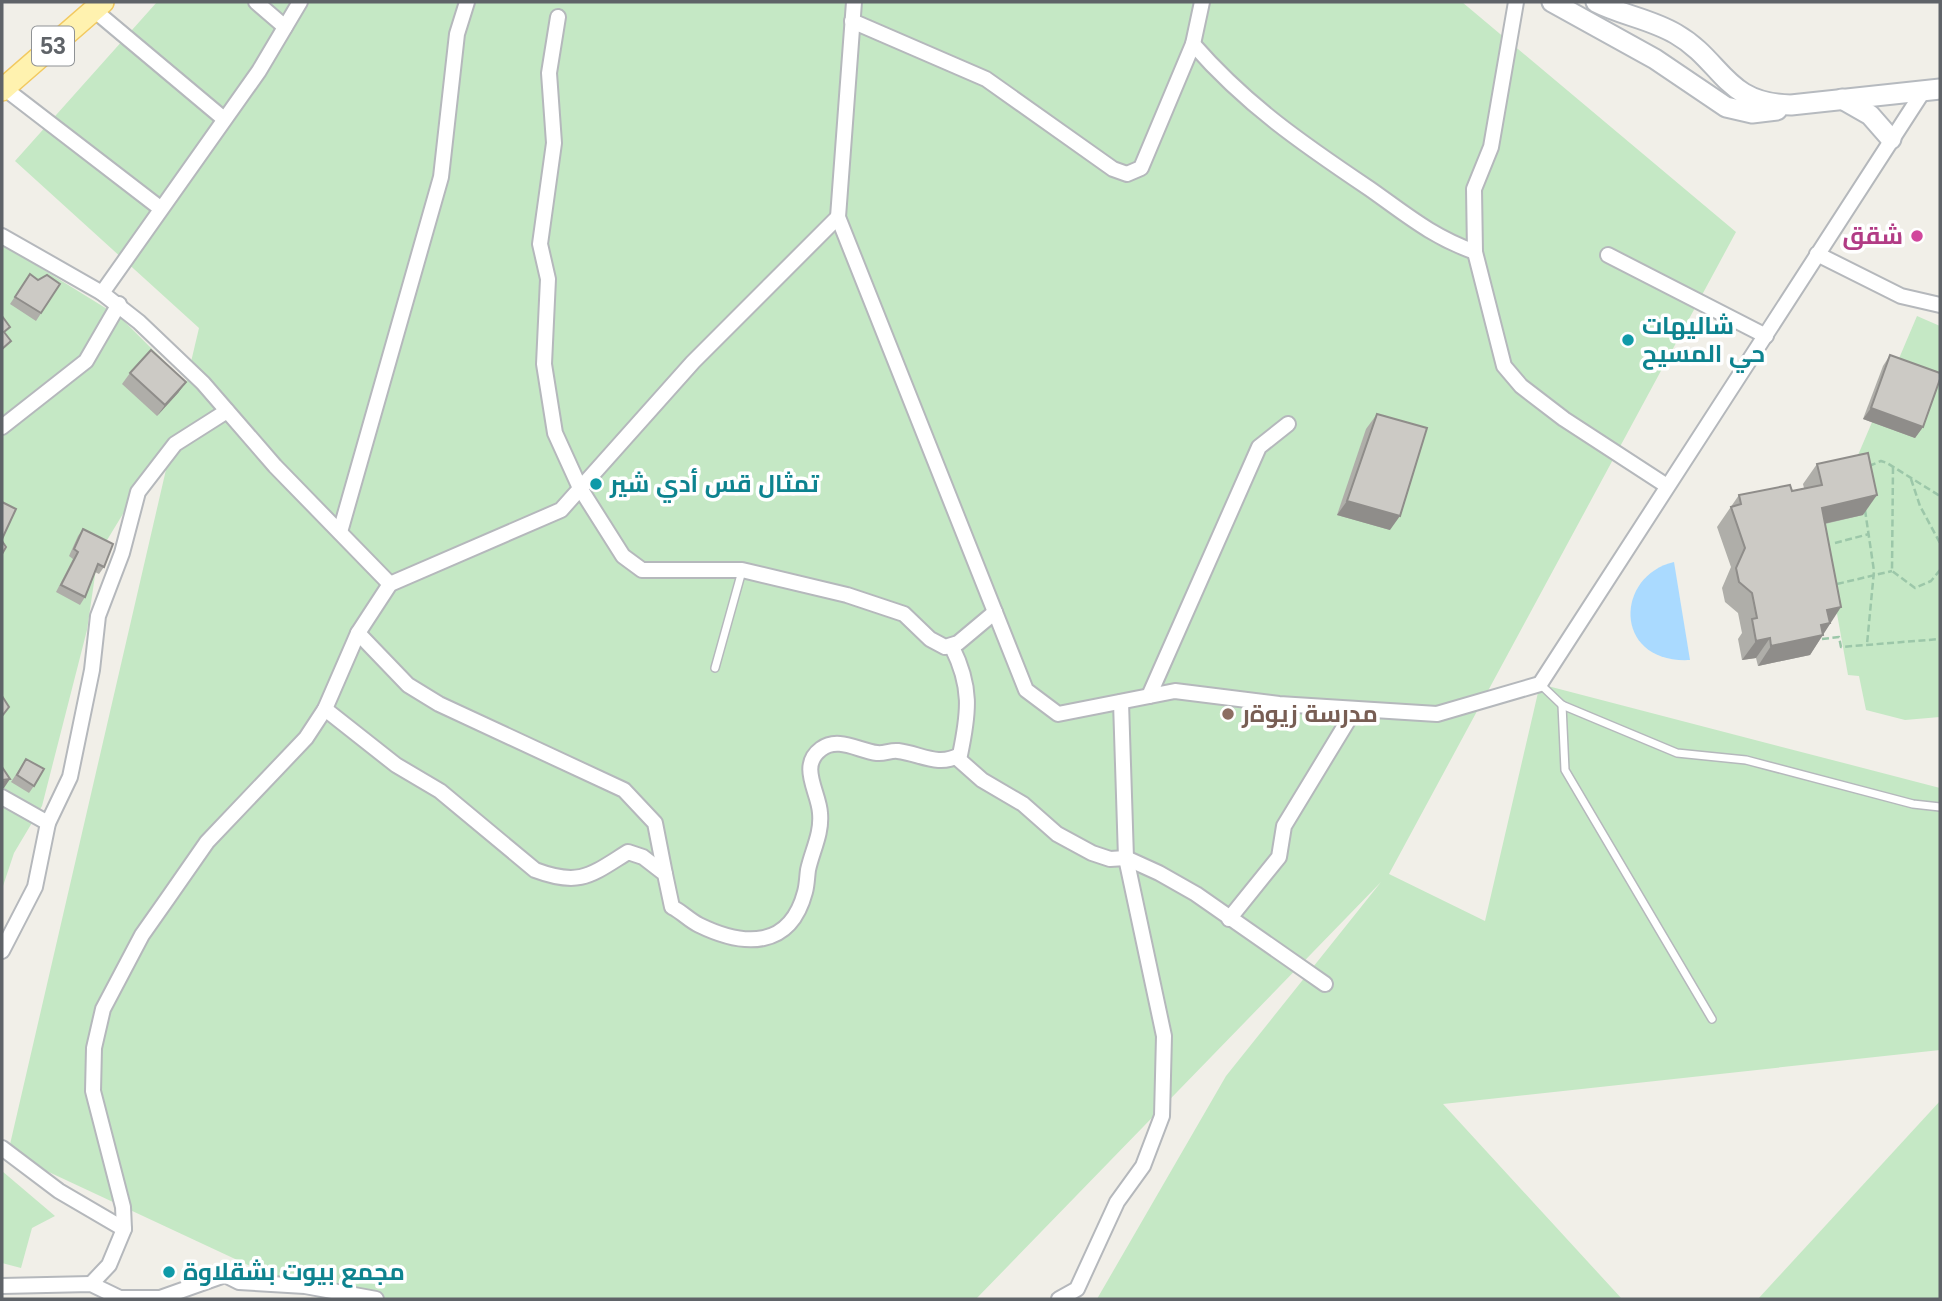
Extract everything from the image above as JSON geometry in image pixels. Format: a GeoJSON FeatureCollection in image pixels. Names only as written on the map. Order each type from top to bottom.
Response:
{"type":"FeatureCollection","features":[{"type":"Feature","properties":{"kind":"main road","name":"53"},"geometry":{"type":"LineString","coordinates":[[3,89],[98,6]]}},
{"type":"Feature","properties":{"kind":"street"},"geometry":{"type":"LineString","coordinates":[[256,2],[285,27]]}},
{"type":"Feature","properties":{"kind":"street"},"geometry":{"type":"LineString","coordinates":[[102,292],[259,71],[300,2]]}},
{"type":"Feature","properties":{"kind":"street"},"geometry":{"type":"LineString","coordinates":[[340,533],[442,177],[457,34],[467,2]]}},
{"type":"Feature","properties":{"kind":"street"},"geometry":{"type":"LineString","coordinates":[[854,2],[838,217],[1026,690],[1058,714],[1175,691],[1355,709],[1437,714],[1540,684],[1891,139],[1932,90]]}},
{"type":"Feature","properties":{"kind":"street"},"geometry":{"type":"LineString","coordinates":[[852,21],[986,79],[1113,169],[1127,174],[1141,168],[1193,44],[1202,2]]}},
{"type":"Feature","properties":{"kind":"street"},"geometry":{"type":"LineString","coordinates":[[1516,2],[1491,147],[1474,189],[1475,252],[1504,366],[1521,386],[1564,419],[1667,486]]}},
{"type":"Feature","properties":{"kind":"street"},"geometry":{"type":"LineString","coordinates":[[1552,2],[1655,58],[1726,107],[1752,113],[1791,105],[1932,90]]}},
{"type":"Feature","properties":{"kind":"street"},"geometry":{"type":"LineString","coordinates":[[1599,3],[1679,35],[1702,54],[1721,77],[1744,94],[1768,103],[1791,105]]}},
{"type":"Feature","properties":{"kind":"street"},"geometry":{"type":"LineString","coordinates":[[98,6],[224,119]]}},
{"type":"Feature","properties":{"kind":"street"},"geometry":{"type":"LineString","coordinates":[[558,17],[549,73],[554,143],[540,244],[548,279],[544,364],[555,433],[580,488],[633,566],[654,571],[742,570],[892,608],[904,614],[938,644],[952,647]]}},
{"type":"Feature","properties":{"kind":"street"},"geometry":{"type":"LineString","coordinates":[[1193,44],[1221,75],[1285,132],[1441,240],[1475,252]]}},
{"type":"Feature","properties":{"kind":"street"},"geometry":{"type":"LineString","coordinates":[[3,89],[160,208]]}},
{"type":"Feature","properties":{"kind":"street"},"geometry":{"type":"LineString","coordinates":[[1842,99],[1870,116],[1891,139]]}},
{"type":"Feature","properties":{"kind":"street"},"geometry":{"type":"LineString","coordinates":[[91,1284],[109,1265],[124,1229],[122,1207],[93,1091],[94,1048],[103,1009],[142,935],[207,842],[306,738],[325,709],[358,633],[390,584],[561,510],[693,362],[838,217]]}},
{"type":"Feature","properties":{"kind":"street"},"geometry":{"type":"LineString","coordinates":[[2,236],[119,304],[203,383],[390,584]]}},
{"type":"Feature","properties":{"kind":"street"},"geometry":{"type":"LineString","coordinates":[[1817,254],[1901,296],[1940,305]]}},
{"type":"Feature","properties":{"kind":"street"},"geometry":{"type":"LineString","coordinates":[[1608,255],[1766,335]]}},
{"type":"Feature","properties":{"kind":"street"},"geometry":{"type":"LineString","coordinates":[[2,427],[86,362],[119,304]]}},
{"type":"Feature","properties":{"kind":"street"},"geometry":{"type":"LineString","coordinates":[[2,951],[35,887],[48,823],[70,777],[92,670],[98,616],[122,553],[138,492],[175,444],[227,411]]}},
{"type":"Feature","properties":{"kind":"street"},"geometry":{"type":"LineString","coordinates":[[1149,696],[1259,447],[1289,424]]}},
{"type":"Feature","properties":{"kind":"street"},"geometry":{"type":"LineString","coordinates":[[952,647],[995,612]]}},
{"type":"Feature","properties":{"kind":"street"},"geometry":{"type":"LineString","coordinates":[[358,633],[408,685],[439,704],[624,790],[655,822],[669,903],[700,925],[754,941],[768,940],[788,922],[805,893],[821,823],[820,806],[810,777],[810,767],[817,752],[830,745],[848,745],[874,753],[897,751],[935,761],[960,755],[968,705],[966,674],[952,647]]}},
{"type":"Feature","properties":{"kind":"street"},"geometry":{"type":"LineString","coordinates":[[1059,1299],[1077,1289],[1117,1202],[1143,1166],[1162,1116],[1164,1036],[1126,858],[1121,702]]}},
{"type":"Feature","properties":{"kind":"street"},"geometry":{"type":"LineString","coordinates":[[325,709],[396,765],[440,791],[535,870],[554,877],[589,878],[628,852],[635,852],[665,874]]}},
{"type":"Feature","properties":{"kind":"street"},"geometry":{"type":"LineString","coordinates":[[1228,919],[1279,857],[1284,826],[1355,709]]}},
{"type":"Feature","properties":{"kind":"street"},"geometry":{"type":"LineString","coordinates":[[956,757],[982,780],[1023,804],[1067,840],[1110,859],[1126,858],[1196,894],[1228,919],[1325,984]]}},
{"type":"Feature","properties":{"kind":"street"},"geometry":{"type":"LineString","coordinates":[[2,797],[48,823]]}},
{"type":"Feature","properties":{"kind":"street"},"geometry":{"type":"LineString","coordinates":[[2,1147],[59,1191],[124,1229]]}},
{"type":"Feature","properties":{"kind":"street"},"geometry":{"type":"LineString","coordinates":[[2,1286],[91,1284],[120,1298],[160,1298],[225,1275],[239,1282],[305,1286],[376,1299]]}},
{"type":"Feature","properties":{"kind":"lane"},"geometry":{"type":"LineString","coordinates":[[715,668],[742,570]]}},
{"type":"Feature","properties":{"kind":"lane"},"geometry":{"type":"LineString","coordinates":[[1540,684],[1562,705],[1677,753],[1746,760],[1913,804],[1940,807]]}},
{"type":"Feature","properties":{"kind":"lane"},"geometry":{"type":"LineString","coordinates":[[1562,705],[1565,770],[1712,1019]]}},
{"type":"Feature","properties":{"kind":"path"},"geometry":{"type":"LineString","coordinates":[[1867,468],[1881,461],[1940,496]]}},
{"type":"Feature","properties":{"kind":"path"},"geometry":{"type":"LineString","coordinates":[[1892,571],[1893,467]]}},
{"type":"Feature","properties":{"kind":"path"},"geometry":{"type":"LineString","coordinates":[[1911,478],[1920,506],[1940,542]]}},
{"type":"Feature","properties":{"kind":"path"},"geometry":{"type":"LineString","coordinates":[[1865,509],[1874,574],[1867,643]]}},
{"type":"Feature","properties":{"kind":"path"},"geometry":{"type":"LineString","coordinates":[[1835,542],[1869,534]]}},
{"type":"Feature","properties":{"kind":"path"},"geometry":{"type":"LineString","coordinates":[[1837,584],[1892,571],[1915,588],[1931,582],[1940,570]]}},
{"type":"Feature","properties":{"kind":"path"},"geometry":{"type":"LineString","coordinates":[[1822,639],[1839,637],[1841,648],[1867,643],[1940,639]]}},
{"type":"Feature","properties":{"kind":"green space"},"geometry":{"type":"Polygon","coordinates":[[[157,2],[1462,2],[1736,232],[1389,874],[1485,921],[1540,684],[1940,788],[1940,1050],[1443,1104],[1622,1299],[1097,1299],[1226,1076],[1381,882],[976,1299],[321,1299],[8,1153],[171,448],[152,466],[98,555],[87,630],[42,806],[14,853],[2,889],[2,244],[120,317],[186,383],[199,328],[15,161],[157,2]]]}},
{"type":"Feature","properties":{"kind":"green space"},"geometry":{"type":"Polygon","coordinates":[[[1917,316],[1940,326],[1940,717],[1905,720],[1866,710],[1859,676],[1848,675],[1818,508],[1850,474],[1917,316]]]}},
{"type":"Feature","properties":{"kind":"green space"},"geometry":{"type":"Polygon","coordinates":[[[1940,1101],[1940,1299],[1758,1299],[1940,1101]]]}},
{"type":"Feature","properties":{"kind":"green space"},"geometry":{"type":"Polygon","coordinates":[[[2,1171],[55,1216],[32,1228],[21,1268],[2,1263],[2,1171]]]}},
{"type":"Feature","properties":{"kind":"water"},"geometry":{"type":"Polygon","coordinates":[[[1674,562],[1690,660],[1665,658],[1647,648],[1635,634],[1631,618],[1632,600],[1640,584],[1654,570],[1674,562]]]}},
{"type":"Feature","properties":{"kind":"building"},"geometry":{"type":"Polygon","coordinates":[[[30,274],[38,280],[47,275],[60,284],[41,313],[15,297],[30,274]]]}},
{"type":"Feature","properties":{"kind":"building"},"geometry":{"type":"Polygon","coordinates":[[[2,316],[10,327],[4,332],[11,341],[2,349],[2,316]]]}},
{"type":"Feature","properties":{"kind":"building"},"geometry":{"type":"Polygon","coordinates":[[[151,350],[186,382],[165,405],[130,373],[151,350]]]}},
{"type":"Feature","properties":{"kind":"building"},"geometry":{"type":"Polygon","coordinates":[[[1890,355],[1940,373],[1923,427],[1871,408],[1890,355]]]}},
{"type":"Feature","properties":{"kind":"building"},"geometry":{"type":"Polygon","coordinates":[[[1377,414],[1427,428],[1400,516],[1347,501],[1377,414]]]}},
{"type":"Feature","properties":{"kind":"building"},"geometry":{"type":"Polygon","coordinates":[[[1868,453],[1877,495],[1822,508],[1841,607],[1827,610],[1830,623],[1821,625],[1823,635],[1771,646],[1770,638],[1756,641],[1752,619],[1757,618],[1752,593],[1739,582],[1736,568],[1745,548],[1731,507],[1741,504],[1739,495],[1790,485],[1792,491],[1822,485],[1817,464],[1868,453]]]}},
{"type":"Feature","properties":{"kind":"building"},"geometry":{"type":"Polygon","coordinates":[[[2,502],[16,509],[2,539],[2,502]]]}},
{"type":"Feature","properties":{"kind":"building"},"geometry":{"type":"Polygon","coordinates":[[[83,529],[113,544],[104,567],[98,564],[85,597],[61,585],[78,552],[74,549],[83,529]]]}},
{"type":"Feature","properties":{"kind":"building"},"geometry":{"type":"Polygon","coordinates":[[[2,696],[9,707],[2,716],[2,696]]]}},
{"type":"Feature","properties":{"kind":"building"},"geometry":{"type":"Polygon","coordinates":[[[26,759],[44,769],[34,786],[17,775],[26,759]]]}},
{"type":"Feature","properties":{"kind":"building"},"geometry":{"type":"Polygon","coordinates":[[[2,767],[10,779],[2,780],[2,767]]]}},
{"type":"Feature","properties":{"kind":"place","name":"شقق"},"geometry":{"type":"Point","coordinates":[1917,236]}},
{"type":"Feature","properties":{"kind":"place","name":"شاليهات حي المسيح"},"geometry":{"type":"Point","coordinates":[1628,340]}},
{"type":"Feature","properties":{"kind":"place","name":"تمثال قس أدي شير"},"geometry":{"type":"Point","coordinates":[596,484]}},
{"type":"Feature","properties":{"kind":"place","name":"مدرسة زيوةر"},"geometry":{"type":"Point","coordinates":[1228,714]}},
{"type":"Feature","properties":{"kind":"place","name":"مجمع بيوت بشقلاوة"},"geometry":{"type":"Point","coordinates":[169,1272]}}]}
